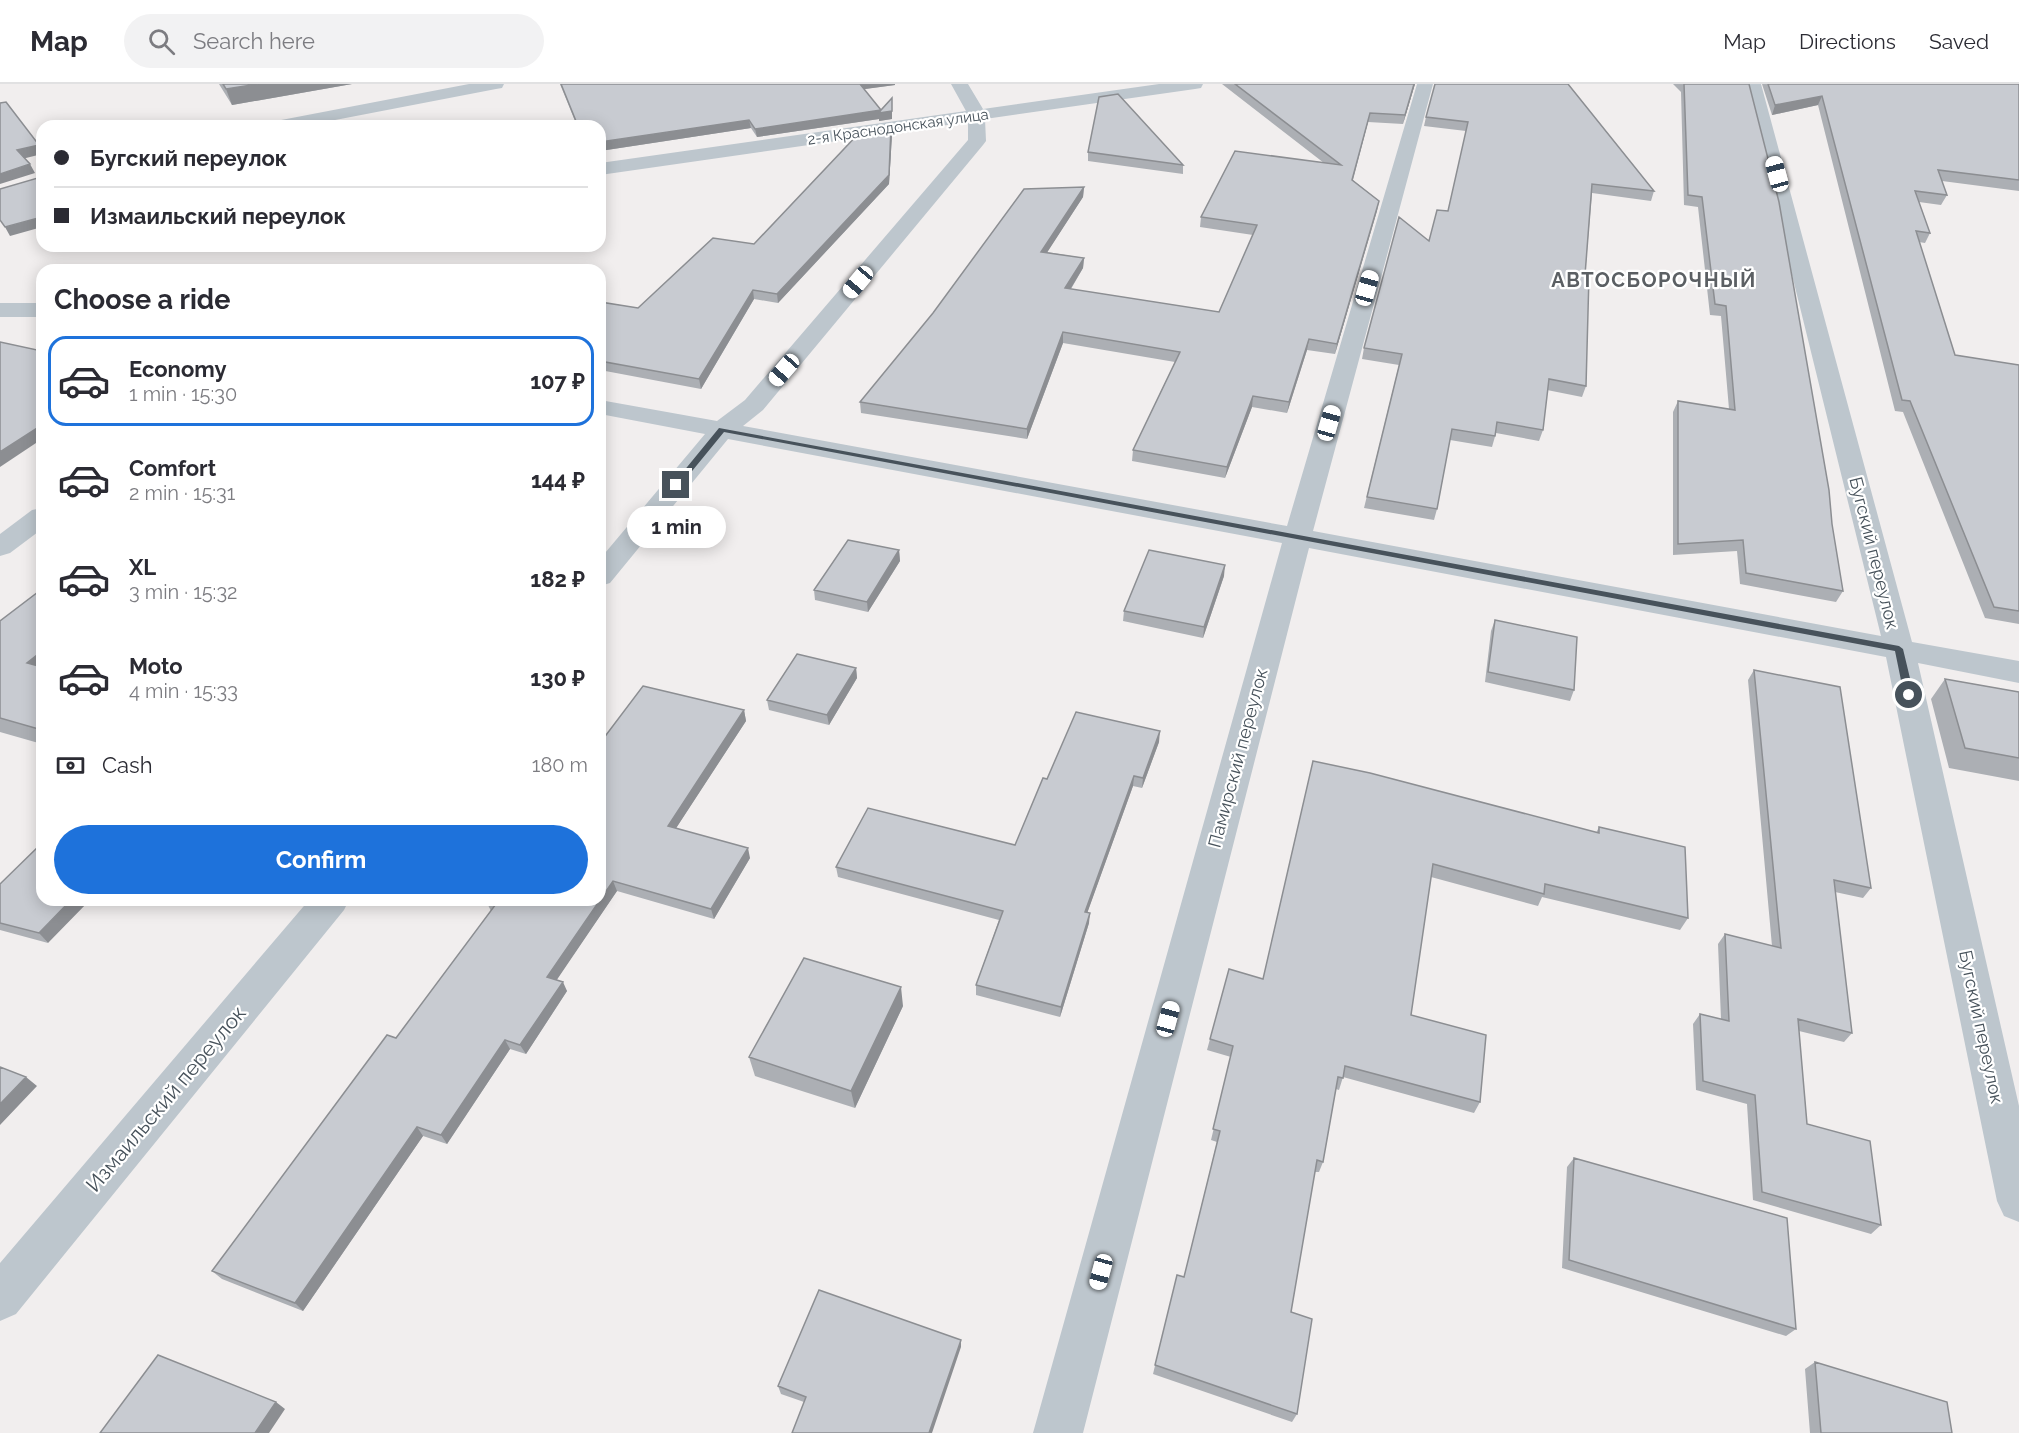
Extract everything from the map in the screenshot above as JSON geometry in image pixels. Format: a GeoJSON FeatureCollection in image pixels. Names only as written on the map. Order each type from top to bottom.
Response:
{"type":"FeatureCollection","features":[{"type":"Feature","properties":{"kind":"street"},"geometry":{"type":"LineString","coordinates":[[307,120],[496,84]]}},
{"type":"Feature","properties":{"kind":"street"},"geometry":{"type":"LineString","coordinates":[[606,570],[722,430],[754,405],[978,141],[978,116],[971,99],[959,84]]}},
{"type":"Feature","properties":{"kind":"street","name":"2-я Краснодонская улица"},"geometry":{"type":"LineString","coordinates":[[606,168],[1195,84]]}},
{"type":"Feature","properties":{"kind":"street","name":"Памирский переулок"},"geometry":{"type":"LineString","coordinates":[[1058,1433],[1298,537],[1425,84]]}},
{"type":"Feature","properties":{"kind":"street","name":"Бугский переулок"},"geometry":{"type":"LineString","coordinates":[[1754,84],[1899,649],[2019,1201]]}},
{"type":"Feature","properties":{"kind":"street"},"geometry":{"type":"LineString","coordinates":[[0,310],[36,310]]}},
{"type":"Feature","properties":{"kind":"street"},"geometry":{"type":"LineString","coordinates":[[606,408],[2019,672]]}},
{"type":"Feature","properties":{"kind":"street"},"geometry":{"type":"LineString","coordinates":[[0,547],[36,520]]}},
{"type":"Feature","properties":{"kind":"street","name":"Измаильский переулок"},"geometry":{"type":"LineString","coordinates":[[0,1298],[326,906]]}},
{"type":"Feature","properties":{"kind":"building"},"geometry":{"type":"Polygon","coordinates":[[[223,84],[258,84],[226,89],[223,84]]]}},
{"type":"Feature","properties":{"kind":"building"},"geometry":{"type":"Polygon","coordinates":[[[561,84],[860,84],[881,110],[755,129],[749,120],[606,141],[606,120],[576,120],[561,84]]]}},
{"type":"Feature","properties":{"kind":"building"},"geometry":{"type":"Polygon","coordinates":[[[1235,84],[1414,84],[1405,115],[1370,113],[1352,180],[1379,201],[1337,344],[1309,339],[1289,402],[1253,396],[1227,467],[1133,450],[1180,352],[1063,332],[1027,429],[860,402],[933,313],[1024,189],[1084,187],[1041,252],[1084,258],[1065,288],[1219,312],[1257,225],[1201,217],[1235,151],[1341,165],[1235,84]]]}},
{"type":"Feature","properties":{"kind":"building"},"geometry":{"type":"Polygon","coordinates":[[[1435,84],[1568,84],[1654,191],[1592,184],[1585,275],[1589,275],[1586,386],[1549,379],[1543,430],[1497,422],[1495,436],[1452,429],[1437,509],[1367,497],[1402,354],[1364,348],[1399,217],[1429,241],[1437,210],[1448,211],[1468,122],[1426,117],[1435,84]]]}},
{"type":"Feature","properties":{"kind":"building"},"geometry":{"type":"Polygon","coordinates":[[[1684,84],[1749,84],[1779,202],[1829,490],[1843,591],[1746,573],[1743,540],[1678,544],[1678,401],[1735,410],[1726,306],[1715,304],[1702,197],[1688,195],[1684,84]]]}},
{"type":"Feature","properties":{"kind":"building"},"geometry":{"type":"Polygon","coordinates":[[[1768,84],[2019,84],[2019,180],[1938,170],[1947,195],[1915,191],[1930,233],[1916,231],[1955,355],[2019,365],[2019,611],[1994,607],[1910,401],[1902,400],[1822,96],[1775,105],[1768,84]]]}},
{"type":"Feature","properties":{"kind":"building"},"geometry":{"type":"Polygon","coordinates":[[[1118,94],[1183,165],[1088,152],[1099,97],[1118,94]]]}},
{"type":"Feature","properties":{"kind":"building"},"geometry":{"type":"Polygon","coordinates":[[[892,98],[892,111],[879,113],[892,98]]]}},
{"type":"Feature","properties":{"kind":"building"},"geometry":{"type":"Polygon","coordinates":[[[6,102],[36,141],[36,146],[17,150],[30,164],[0,174],[0,103],[6,102]]]}},
{"type":"Feature","properties":{"kind":"building"},"geometry":{"type":"Polygon","coordinates":[[[891,127],[889,175],[777,294],[753,290],[699,379],[606,362],[606,303],[638,308],[713,238],[754,244],[861,131],[891,127]]]}},
{"type":"Feature","properties":{"kind":"building"},"geometry":{"type":"Polygon","coordinates":[[[36,179],[36,219],[5,227],[0,220],[0,189],[36,179]]]}},
{"type":"Feature","properties":{"kind":"building"},"geometry":{"type":"Polygon","coordinates":[[[0,342],[36,350],[36,429],[0,452],[0,342]]]}},
{"type":"Feature","properties":{"kind":"building"},"geometry":{"type":"Polygon","coordinates":[[[848,540],[899,550],[867,602],[814,590],[848,540]]]}},
{"type":"Feature","properties":{"kind":"building"},"geometry":{"type":"Polygon","coordinates":[[[1149,550],[1225,565],[1204,627],[1124,611],[1149,550]]]}},
{"type":"Feature","properties":{"kind":"building"},"geometry":{"type":"Polygon","coordinates":[[[36,594],[36,656],[27,663],[36,665],[36,728],[0,718],[0,621],[36,594]]]}},
{"type":"Feature","properties":{"kind":"building"},"geometry":{"type":"Polygon","coordinates":[[[1495,620],[1577,637],[1574,690],[1488,672],[1495,620]]]}},
{"type":"Feature","properties":{"kind":"building"},"geometry":{"type":"Polygon","coordinates":[[[797,654],[856,668],[827,715],[767,700],[797,654]]]}},
{"type":"Feature","properties":{"kind":"building"},"geometry":{"type":"Polygon","coordinates":[[[1754,670],[1840,687],[1871,888],[1834,880],[1852,1033],[1798,1019],[1807,1124],[1870,1141],[1881,1225],[1762,1192],[1755,1095],[1703,1081],[1700,1014],[1729,1021],[1725,934],[1781,948],[1754,670]]]}},
{"type":"Feature","properties":{"kind":"building"},"geometry":{"type":"Polygon","coordinates":[[[1945,679],[2019,692],[2019,758],[1965,748],[1945,679]]]}},
{"type":"Feature","properties":{"kind":"building"},"geometry":{"type":"Polygon","coordinates":[[[643,686],[744,710],[668,826],[748,848],[711,909],[613,881],[606,891],[606,735],[643,686]]]}},
{"type":"Feature","properties":{"kind":"building"},"geometry":{"type":"Polygon","coordinates":[[[1076,712],[1160,731],[1143,778],[1134,776],[1085,912],[1090,913],[1061,1007],[976,985],[1003,911],[836,867],[868,808],[1015,845],[1043,778],[1047,779],[1076,712]]]}},
{"type":"Feature","properties":{"kind":"building"},"geometry":{"type":"Polygon","coordinates":[[[1313,761],[1370,773],[1599,833],[1599,827],[1685,847],[1688,918],[1545,884],[1544,894],[1433,864],[1411,1015],[1486,1035],[1480,1102],[1345,1066],[1343,1078],[1338,1077],[1323,1162],[1317,1160],[1291,1312],[1312,1319],[1297,1414],[1155,1365],[1177,1275],[1184,1277],[1220,1131],[1213,1129],[1233,1046],[1210,1039],[1229,969],[1263,979],[1313,761]]]}},
{"type":"Feature","properties":{"kind":"building"},"geometry":{"type":"Polygon","coordinates":[[[36,849],[36,906],[65,906],[39,933],[0,923],[0,884],[36,849]]]}},
{"type":"Feature","properties":{"kind":"building"},"geometry":{"type":"Polygon","coordinates":[[[495,906],[596,906],[547,977],[563,982],[520,1045],[505,1040],[441,1135],[417,1127],[295,1303],[212,1271],[387,1035],[396,1038],[495,906]]]}},
{"type":"Feature","properties":{"kind":"building"},"geometry":{"type":"Polygon","coordinates":[[[804,958],[901,987],[851,1091],[749,1057],[804,958]]]}},
{"type":"Feature","properties":{"kind":"building"},"geometry":{"type":"Polygon","coordinates":[[[0,1067],[26,1077],[0,1104],[0,1067]]]}},
{"type":"Feature","properties":{"kind":"building"},"geometry":{"type":"Polygon","coordinates":[[[1574,1158],[1787,1218],[1796,1329],[1569,1260],[1574,1158]]]}},
{"type":"Feature","properties":{"kind":"building"},"geometry":{"type":"Polygon","coordinates":[[[819,1290],[961,1340],[929,1433],[792,1433],[806,1397],[778,1386],[819,1290]]]}},
{"type":"Feature","properties":{"kind":"building"},"geometry":{"type":"Polygon","coordinates":[[[158,1355],[276,1402],[255,1433],[100,1433],[158,1355]]]}},
{"type":"Feature","properties":{"kind":"building"},"geometry":{"type":"Polygon","coordinates":[[[1815,1362],[1947,1402],[1952,1433],[1821,1433],[1815,1362]]]}},
{"type":"Feature","properties":{"kind":"district","name":"АВТОСБОРОЧНЫЙ"},"geometry":{"type":"Point","coordinates":[1654,280]}},
{"type":"Feature","properties":{"kind":"route"},"geometry":{"type":"LineString","coordinates":[[676,485],[722,430],[1899,649],[1909,695]]}}]}
